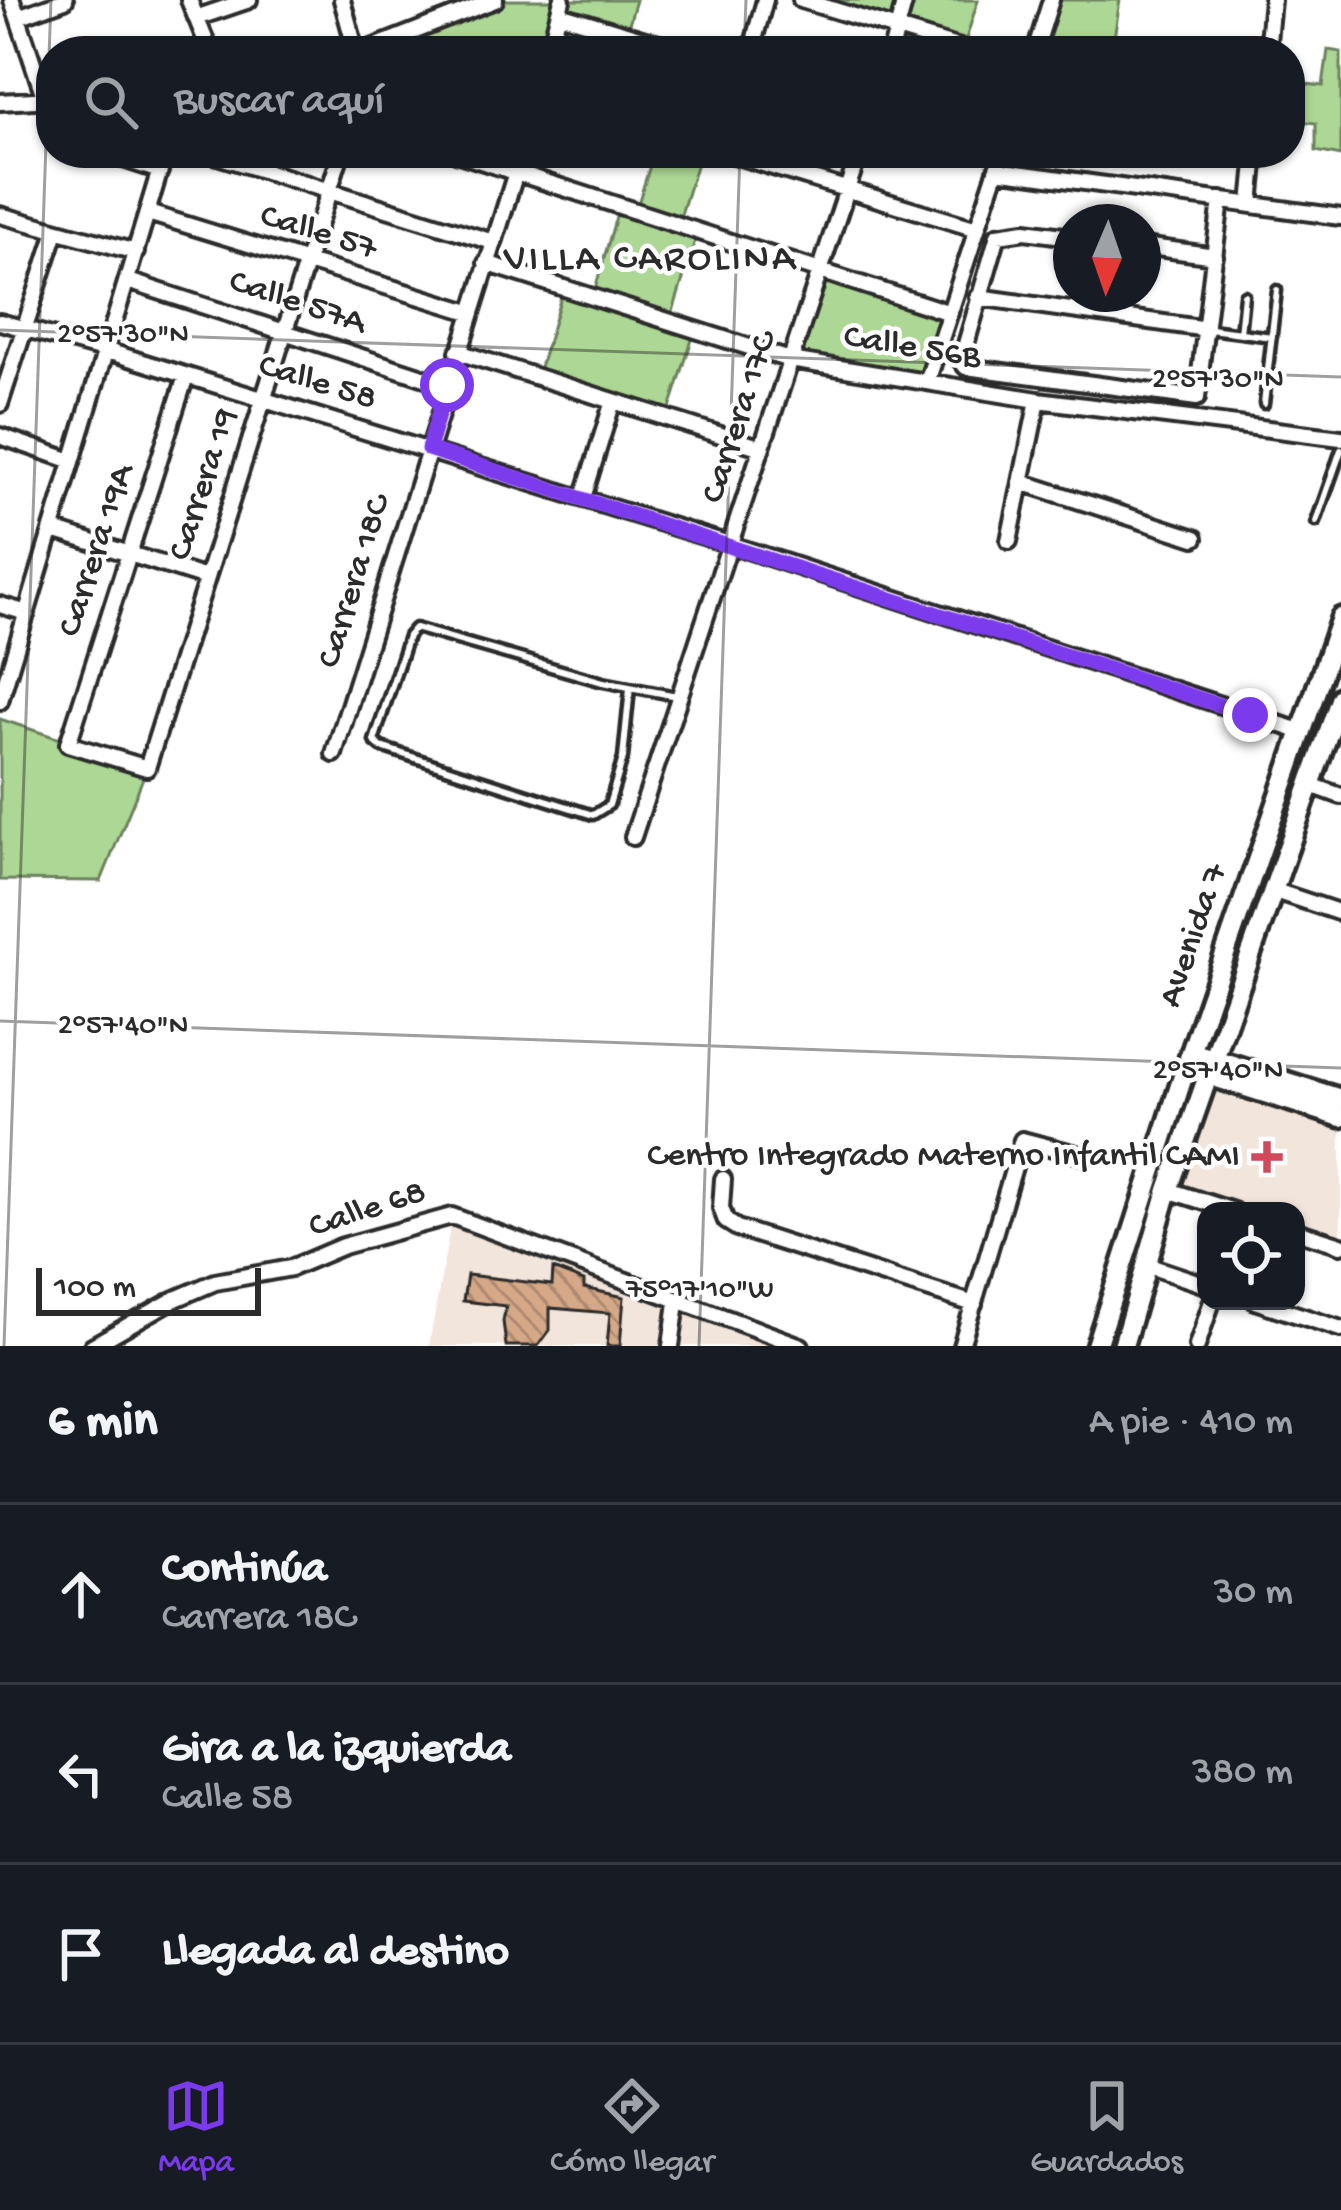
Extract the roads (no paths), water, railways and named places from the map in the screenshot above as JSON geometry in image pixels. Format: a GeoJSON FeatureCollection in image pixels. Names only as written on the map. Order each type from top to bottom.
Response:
{"type":"FeatureCollection","features":[{"type":"Feature","properties":{"kind":"main road","name":"Avenida 7"},"geometry":{"type":"LineString","coordinates":[[1096,1346],[1188,1059],[1341,618]]}},
{"type":"Feature","properties":{"kind":"main road","name":"Avenida 7"},"geometry":{"type":"LineString","coordinates":[[1126,1345],[1168,1190],[1341,697]]}},
{"type":"Feature","properties":{"kind":"main road"},"geometry":{"type":"LineString","coordinates":[[1188,1059],[1341,1117]]}},
{"type":"Feature","properties":{"kind":"main road"},"geometry":{"type":"LineString","coordinates":[[1213,1068],[1341,1099]]}},
{"type":"Feature","properties":{"kind":"street"},"geometry":{"type":"LineString","coordinates":[[12,0],[36,66]]}},
{"type":"Feature","properties":{"kind":"street"},"geometry":{"type":"LineString","coordinates":[[18,16],[65,0]]}},
{"type":"Feature","properties":{"kind":"street"},"geometry":{"type":"LineString","coordinates":[[189,0],[204,36]]}},
{"type":"Feature","properties":{"kind":"street"},"geometry":{"type":"LineString","coordinates":[[196,18],[249,0]]}},
{"type":"Feature","properties":{"kind":"street"},"geometry":{"type":"LineString","coordinates":[[342,0],[355,36]]}},
{"type":"Feature","properties":{"kind":"street"},"geometry":{"type":"LineString","coordinates":[[399,36],[493,0]]}},
{"type":"Feature","properties":{"kind":"street"},"geometry":{"type":"LineString","coordinates":[[755,36],[765,0]]}},
{"type":"Feature","properties":{"kind":"street"},"geometry":{"type":"LineString","coordinates":[[801,0],[918,36]]}},
{"type":"Feature","properties":{"kind":"street"},"geometry":{"type":"LineString","coordinates":[[895,36],[905,0]]}},
{"type":"Feature","properties":{"kind":"street"},"geometry":{"type":"LineString","coordinates":[[1039,36],[1051,0]]}},
{"type":"Feature","properties":{"kind":"street"},"geometry":{"type":"LineString","coordinates":[[1269,36],[1273,0]]}},
{"type":"Feature","properties":{"kind":"street"},"geometry":{"type":"LineString","coordinates":[[560,7],[640,36]]}},
{"type":"Feature","properties":{"kind":"street"},"geometry":{"type":"LineString","coordinates":[[2,107],[36,101]]}},
{"type":"Feature","properties":{"kind":"street"},"geometry":{"type":"LineString","coordinates":[[151,168],[160,171]]}},
{"type":"Feature","properties":{"kind":"street"},"geometry":{"type":"LineString","coordinates":[[0,700],[161,168]]}},
{"type":"Feature","properties":{"kind":"street"},"geometry":{"type":"LineString","coordinates":[[257,168],[493,242]]}},
{"type":"Feature","properties":{"kind":"street","name":"Carrera 19"},"geometry":{"type":"LineString","coordinates":[[147,768],[337,168]]}},
{"type":"Feature","properties":{"kind":"street"},"geometry":{"type":"LineString","coordinates":[[502,168],[950,313]]}},
{"type":"Feature","properties":{"kind":"street","name":"Carrera 18C"},"geometry":{"type":"LineString","coordinates":[[334,754],[518,168]]}},
{"type":"Feature","properties":{"kind":"street"},"geometry":{"type":"LineString","coordinates":[[776,168],[977,230]]}},
{"type":"Feature","properties":{"kind":"street","name":"Carrera 17C"},"geometry":{"type":"LineString","coordinates":[[634,837],[855,168]]}},
{"type":"Feature","properties":{"kind":"street"},"geometry":{"type":"LineString","coordinates":[[1250,204],[1254,168]]}},
{"type":"Feature","properties":{"kind":"street"},"geometry":{"type":"LineString","coordinates":[[927,382],[996,170],[1341,217]]}},
{"type":"Feature","properties":{"kind":"street"},"geometry":{"type":"LineString","coordinates":[[1053,235],[1024,231],[998,235],[962,361],[972,370],[1197,398],[1221,200]]}},
{"type":"Feature","properties":{"kind":"street","name":"Calle 57"},"geometry":{"type":"LineString","coordinates":[[148,213],[470,312]]}},
{"type":"Feature","properties":{"kind":"street"},"geometry":{"type":"LineString","coordinates":[[0,215],[136,252]]}},
{"type":"Feature","properties":{"kind":"street"},"geometry":{"type":"LineString","coordinates":[[0,404],[56,231]]}},
{"type":"Feature","properties":{"kind":"street"},"geometry":{"type":"LineString","coordinates":[[1161,248],[1215,256]]}},
{"type":"Feature","properties":{"kind":"street","name":"Calle 56B"},"geometry":{"type":"LineString","coordinates":[[486,263],[790,360],[1038,400],[1341,438]]}},
{"type":"Feature","properties":{"kind":"street","name":"Calle 57A"},"geometry":{"type":"LineString","coordinates":[[128,281],[447,385]]}},
{"type":"Feature","properties":{"kind":"street"},"geometry":{"type":"LineString","coordinates":[[978,297],[1207,329]]}},
{"type":"Feature","properties":{"kind":"street","name":"Calle 58"},"geometry":{"type":"LineString","coordinates":[[0,322],[428,449],[1300,731]]}},
{"type":"Feature","properties":{"kind":"street"},"geometry":{"type":"LineString","coordinates":[[458,352],[762,448]]}},
{"type":"Feature","properties":{"kind":"street","name":"Carrera 19A"},"geometry":{"type":"LineString","coordinates":[[147,768],[68,745],[186,376]]}},
{"type":"Feature","properties":{"kind":"street"},"geometry":{"type":"LineString","coordinates":[[1009,541],[1038,400]]}},
{"type":"Feature","properties":{"kind":"street"},"geometry":{"type":"LineString","coordinates":[[583,498],[613,401]]}},
{"type":"Feature","properties":{"kind":"street"},"geometry":{"type":"LineString","coordinates":[[0,436],[72,461]]}},
{"type":"Feature","properties":{"kind":"street"},"geometry":{"type":"LineString","coordinates":[[1021,482],[1195,538]]}},
{"type":"Feature","properties":{"kind":"street"},"geometry":{"type":"LineString","coordinates":[[53,530],[206,578]]}},
{"type":"Feature","properties":{"kind":"street"},"geometry":{"type":"LineString","coordinates":[[0,605],[26,613]]}},
{"type":"Feature","properties":{"kind":"street"},"geometry":{"type":"LineString","coordinates":[[1311,785],[1341,796]]}},
{"type":"Feature","properties":{"kind":"street"},"geometry":{"type":"LineString","coordinates":[[1275,891],[1341,913]]}},
{"type":"Feature","properties":{"kind":"street"},"geometry":{"type":"LineString","coordinates":[[961,1346],[1022,1139],[1088,1157]]}},
{"type":"Feature","properties":{"kind":"street"},"geometry":{"type":"LineString","coordinates":[[723,1179],[721,1208],[726,1222],[737,1228],[974,1304]]}},
{"type":"Feature","properties":{"kind":"street"},"geometry":{"type":"LineString","coordinates":[[1168,1190],[1205,1202]]}},
{"type":"Feature","properties":{"kind":"street","name":"Calle 68"},"geometry":{"type":"LineString","coordinates":[[92,1346],[215,1282],[291,1268],[343,1246],[452,1216],[801,1346]]}},
{"type":"Feature","properties":{"kind":"street"},"geometry":{"type":"LineString","coordinates":[[1305,1234],[1341,1245]]}},
{"type":"Feature","properties":{"kind":"street"},"geometry":{"type":"LineString","coordinates":[[1146,1265],[1197,1282]]}},
{"type":"Feature","properties":{"kind":"street"},"geometry":{"type":"LineString","coordinates":[[671,1346],[677,1302]]}},
{"type":"Feature","properties":{"kind":"street"},"geometry":{"type":"LineString","coordinates":[[1197,1346],[1209,1310]]}},
{"type":"Feature","properties":{"kind":"street"},"geometry":{"type":"LineString","coordinates":[[1282,1310],[1341,1330]]}},
{"type":"Feature","properties":{"kind":"lane"},"geometry":{"type":"LineString","coordinates":[[1264,404],[1277,290]]}},
{"type":"Feature","properties":{"kind":"lane"},"geometry":{"type":"LineString","coordinates":[[1240,334],[1244,295]]}},
{"type":"Feature","properties":{"kind":"lane"},"geometry":{"type":"LineString","coordinates":[[1207,329],[1272,337]]}},
{"type":"Feature","properties":{"kind":"lane"},"geometry":{"type":"LineString","coordinates":[[1316,522],[1341,450]]}},
{"type":"Feature","properties":{"kind":"lane"},"geometry":{"type":"LineString","coordinates":[[630,688],[623,758],[609,805],[593,815],[381,748],[374,741],[415,628],[630,688],[680,696]]}},
{"type":"Feature","properties":{"kind":"place","name":"Centro Integrado Materno Infantil CAMI"},"geometry":{"type":"Point","coordinates":[1267,1157]}},
{"type":"Feature","properties":{"kind":"district","name":"VILLA CAROLINA"},"geometry":{"type":"Point","coordinates":[651,261]}}]}
